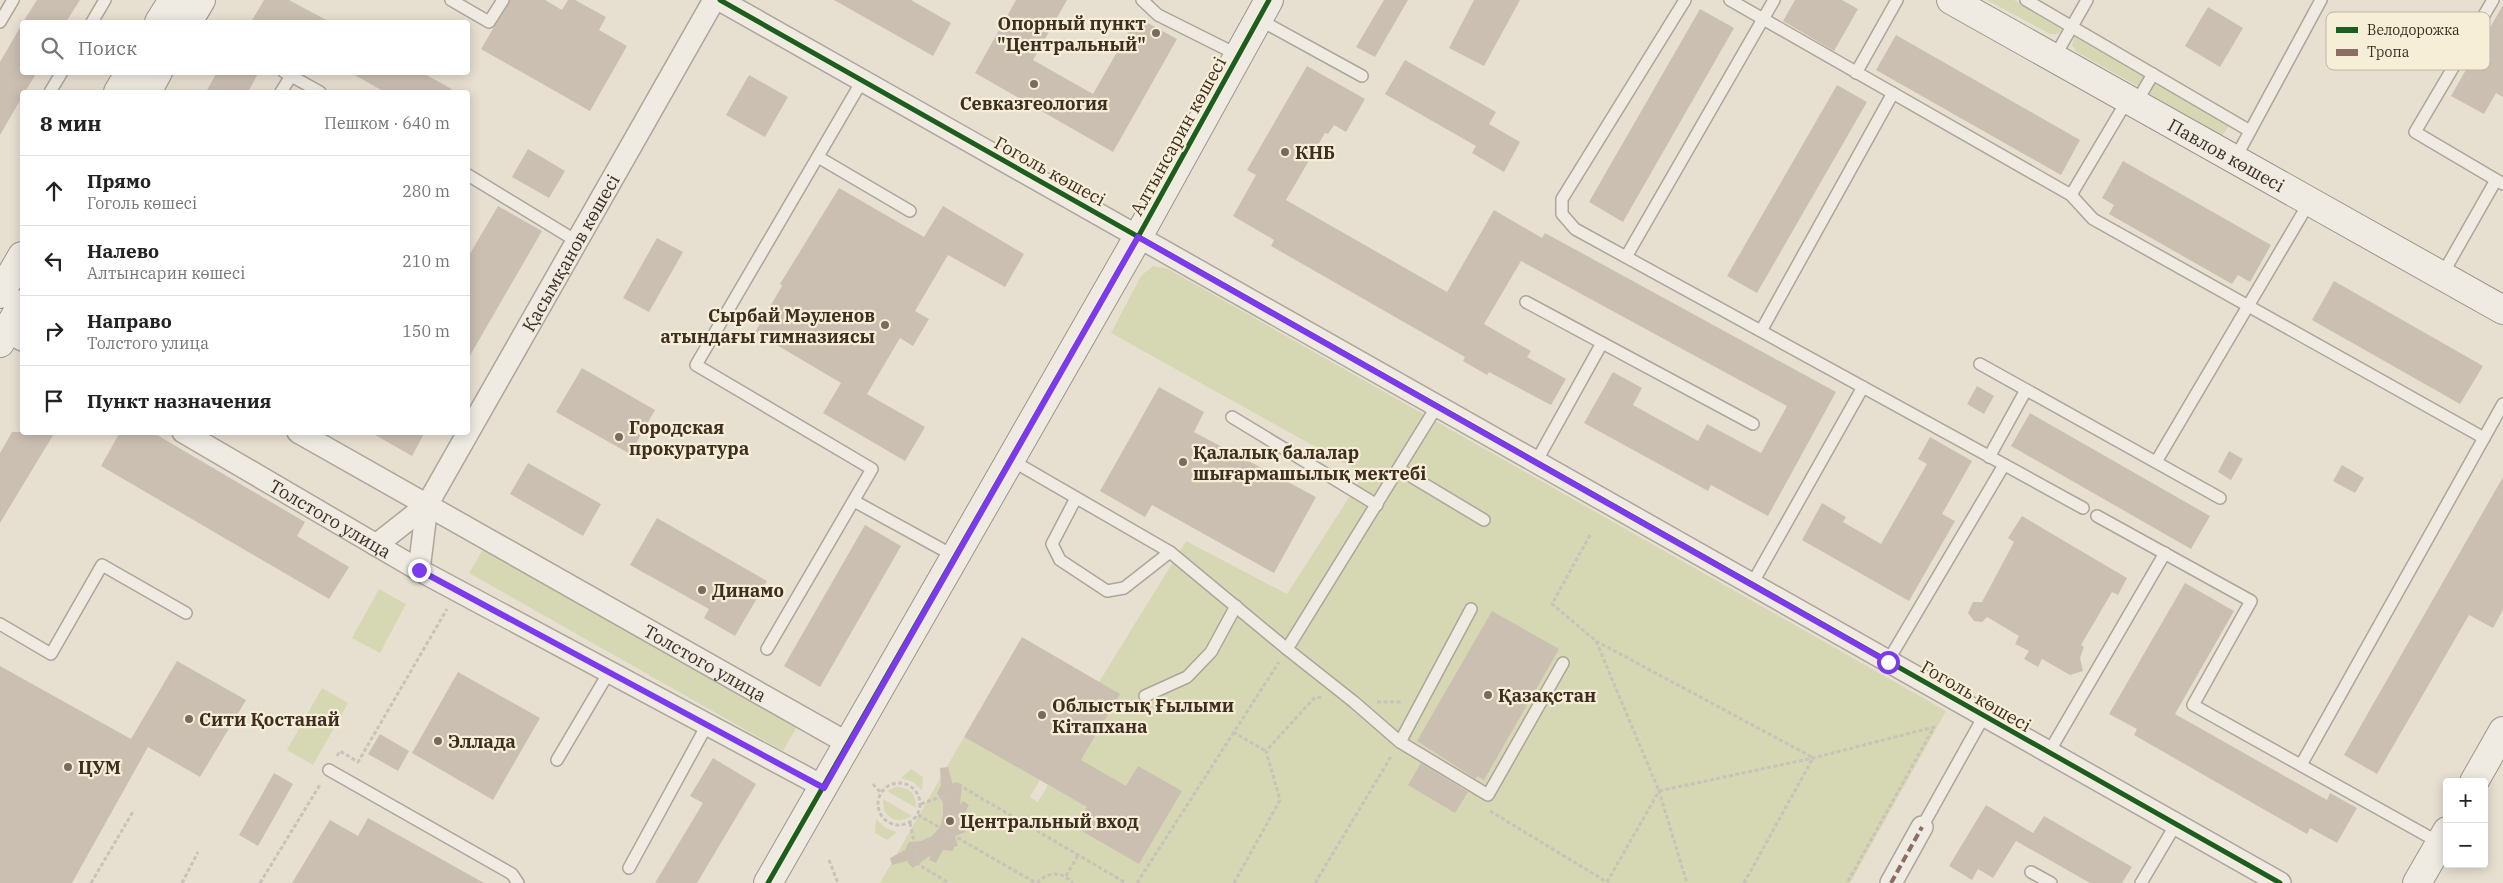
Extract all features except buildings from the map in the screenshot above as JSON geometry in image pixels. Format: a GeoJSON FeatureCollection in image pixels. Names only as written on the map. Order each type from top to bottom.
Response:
{"type":"FeatureCollection","features":[{"type":"Feature","properties":{"kind":"street","name":"Қасымқанов көшесі"},"geometry":{"type":"LineString","coordinates":[[470,430],[714,0]]}},
{"type":"Feature","properties":{"kind":"street","name":"Гоголь көшесі"},"geometry":{"type":"LineString","coordinates":[[720,0],[748,7],[862,81],[2280,883]]}},
{"type":"Feature","properties":{"kind":"street","name":"Павлов көшесі"},"geometry":{"type":"LineString","coordinates":[[1951,0],[2503,310]]}},
{"type":"Feature","properties":{"kind":"street","name":"Алтынсарин көшесі"},"geometry":{"type":"LineString","coordinates":[[768,883],[1138,237],[1263,10]]}},
{"type":"Feature","properties":{"kind":"street"},"geometry":{"type":"LineString","coordinates":[[166,20],[189,13]]}},
{"type":"Feature","properties":{"kind":"street"},"geometry":{"type":"LineString","coordinates":[[119,90],[128,75]]}},
{"type":"Feature","properties":{"kind":"street"},"geometry":{"type":"LineString","coordinates":[[148,90],[156,75]]}},
{"type":"Feature","properties":{"kind":"street"},"geometry":{"type":"LineString","coordinates":[[7,335],[20,308]]}},
{"type":"Feature","properties":{"kind":"street","name":"Толстого улица"},"geometry":{"type":"LineString","coordinates":[[187,435],[419,570],[824,788]]}},
{"type":"Feature","properties":{"kind":"street","name":"Толстого улица"},"geometry":{"type":"LineString","coordinates":[[303,435],[849,744]]}},
{"type":"Feature","properties":{"kind":"street","name":"Қасымқанов көшесі"},"geometry":{"type":"LineString","coordinates":[[376,545],[427,505],[467,435]]}},
{"type":"Feature","properties":{"kind":"street","name":"Қасымқанов көшесі"},"geometry":{"type":"LineString","coordinates":[[419,570],[427,505]]}},
{"type":"Feature","properties":{"kind":"street"},"geometry":{"type":"LineString","coordinates":[[2476,778],[2503,731]]}},
{"type":"Feature","properties":{"kind":"street"},"geometry":{"type":"LineString","coordinates":[[1891,883],[1922,827]]}},
{"type":"Feature","properties":{"kind":"street"},"geometry":{"type":"LineString","coordinates":[[2417,883],[2443,837]]}},
{"type":"Feature","properties":{"kind":"lane"},"geometry":{"type":"LineString","coordinates":[[0,22],[13,0]]}},
{"type":"Feature","properties":{"kind":"lane"},"geometry":{"type":"LineString","coordinates":[[93,20],[106,0]]}},
{"type":"Feature","properties":{"kind":"lane"},"geometry":{"type":"LineString","coordinates":[[451,0],[489,22],[503,0]]}},
{"type":"Feature","properties":{"kind":"lane"},"geometry":{"type":"LineString","coordinates":[[1142,0],[1158,14],[1238,55]]}},
{"type":"Feature","properties":{"kind":"lane"},"geometry":{"type":"LineString","coordinates":[[1686,0],[1562,199],[1562,214],[1575,229],[2083,508]]}},
{"type":"Feature","properties":{"kind":"lane"},"geometry":{"type":"LineString","coordinates":[[1730,0],[2071,195],[2092,219],[2484,438]]}},
{"type":"Feature","properties":{"kind":"lane"},"geometry":{"type":"LineString","coordinates":[[1626,257],[1774,0]]}},
{"type":"Feature","properties":{"kind":"lane"},"geometry":{"type":"LineString","coordinates":[[1856,72],[1897,0]]}},
{"type":"Feature","properties":{"kind":"lane"},"geometry":{"type":"LineString","coordinates":[[2026,0],[2250,130]]}},
{"type":"Feature","properties":{"kind":"lane"},"geometry":{"type":"LineString","coordinates":[[2054,58],[2087,0]]}},
{"type":"Feature","properties":{"kind":"lane"},"geometry":{"type":"LineString","coordinates":[[2235,159],[2322,0]]}},
{"type":"Feature","properties":{"kind":"lane"},"geometry":{"type":"LineString","coordinates":[[2487,12],[2494,0]]}},
{"type":"Feature","properties":{"kind":"lane"},"geometry":{"type":"LineString","coordinates":[[1263,10],[1362,76]]}},
{"type":"Feature","properties":{"kind":"lane"},"geometry":{"type":"LineString","coordinates":[[2442,275],[2499,182],[2415,132],[2452,70]]}},
{"type":"Feature","properties":{"kind":"lane"},"geometry":{"type":"LineString","coordinates":[[2071,195],[2132,101],[2153,74]]}},
{"type":"Feature","properties":{"kind":"lane"},"geometry":{"type":"LineString","coordinates":[[51,90],[60,75]]}},
{"type":"Feature","properties":{"kind":"lane"},"geometry":{"type":"LineString","coordinates":[[282,90],[288,75]]}},
{"type":"Feature","properties":{"kind":"lane"},"geometry":{"type":"LineString","coordinates":[[290,75],[316,90]]}},
{"type":"Feature","properties":{"kind":"lane"},"geometry":{"type":"LineString","coordinates":[[767,649],[872,469],[696,365],[862,81]]}},
{"type":"Feature","properties":{"kind":"lane"},"geometry":{"type":"LineString","coordinates":[[1761,331],[1893,93]]}},
{"type":"Feature","properties":{"kind":"lane"},"geometry":{"type":"LineString","coordinates":[[818,157],[910,212]]}},
{"type":"Feature","properties":{"kind":"lane"},"geometry":{"type":"LineString","coordinates":[[470,177],[578,242]]}},
{"type":"Feature","properties":{"kind":"lane"},"geometry":{"type":"LineString","coordinates":[[2156,462],[2310,201]]}},
{"type":"Feature","properties":{"kind":"lane"},"geometry":{"type":"LineString","coordinates":[[1526,302],[1753,424]]}},
{"type":"Feature","properties":{"kind":"lane"},"geometry":{"type":"LineString","coordinates":[[1536,462],[1602,343]]}},
{"type":"Feature","properties":{"kind":"lane"},"geometry":{"type":"LineString","coordinates":[[1980,364],[2220,498]]}},
{"type":"Feature","properties":{"kind":"lane"},"geometry":{"type":"LineString","coordinates":[[1752,584],[1863,388]]}},
{"type":"Feature","properties":{"kind":"lane"},"geometry":{"type":"LineString","coordinates":[[1989,457],[2026,390]]}},
{"type":"Feature","properties":{"kind":"lane"},"geometry":{"type":"LineString","coordinates":[[2301,764],[2503,404]]}},
{"type":"Feature","properties":{"kind":"lane"},"geometry":{"type":"LineString","coordinates":[[1287,648],[1437,406]]}},
{"type":"Feature","properties":{"kind":"lane"},"geometry":{"type":"LineString","coordinates":[[1232,417],[1377,505]]}},
{"type":"Feature","properties":{"kind":"lane"},"geometry":{"type":"LineString","coordinates":[[1011,460],[1170,552],[1354,702],[1400,742],[1488,795],[1563,663]]}},
{"type":"Feature","properties":{"kind":"lane"},"geometry":{"type":"LineString","coordinates":[[1888,662],[2004,465]]}},
{"type":"Feature","properties":{"kind":"lane"},"geometry":{"type":"LineString","coordinates":[[1399,469],[1484,520]]}},
{"type":"Feature","properties":{"kind":"lane"},"geometry":{"type":"LineString","coordinates":[[1076,498],[1052,544],[1060,560],[1107,590],[1124,588],[1170,552]]}},
{"type":"Feature","properties":{"kind":"lane"},"geometry":{"type":"LineString","coordinates":[[854,500],[956,556]]}},
{"type":"Feature","properties":{"kind":"lane"},"geometry":{"type":"LineString","coordinates":[[2097,516],[2251,601],[2193,705],[2301,764],[2443,837]]}},
{"type":"Feature","properties":{"kind":"lane"},"geometry":{"type":"LineString","coordinates":[[2049,752],[2165,553]]}},
{"type":"Feature","properties":{"kind":"lane"},"geometry":{"type":"LineString","coordinates":[[0,624],[51,654],[102,565],[186,613]]}},
{"type":"Feature","properties":{"kind":"lane"},"geometry":{"type":"LineString","coordinates":[[1145,696],[1187,677],[1211,652],[1236,606]]}},
{"type":"Feature","properties":{"kind":"lane"},"geometry":{"type":"LineString","coordinates":[[1400,742],[1471,609]]}},
{"type":"Feature","properties":{"kind":"lane"},"geometry":{"type":"LineString","coordinates":[[557,760],[609,672]]}},
{"type":"Feature","properties":{"kind":"lane"},"geometry":{"type":"LineString","coordinates":[[1922,827],[1984,716]]}},
{"type":"Feature","properties":{"kind":"lane"},"geometry":{"type":"LineString","coordinates":[[628,868],[707,725]]}},
{"type":"Feature","properties":{"kind":"lane"},"geometry":{"type":"LineString","coordinates":[[329,770],[512,874],[518,883]]}},
{"type":"Feature","properties":{"kind":"lane"},"geometry":{"type":"LineString","coordinates":[[2141,883],[2176,824]]}},
{"type":"Feature","properties":{"kind":"lane"},"geometry":{"type":"LineString","coordinates":[[2031,872],[2052,883]]}},
{"type":"Feature","properties":{"kind":"path"},"geometry":{"type":"LineString","coordinates":[[1590,535],[1552,604],[1596,641],[1813,758]]}},
{"type":"Feature","properties":{"kind":"path"},"geometry":{"type":"LineString","coordinates":[[260,883],[340,751],[358,762],[449,607]]}},
{"type":"Feature","properties":{"kind":"path"},"geometry":{"type":"LineString","coordinates":[[1596,641],[1659,791],[1686,883]]}},
{"type":"Feature","properties":{"kind":"path"},"geometry":{"type":"LineString","coordinates":[[1137,883],[1287,648]]}},
{"type":"Feature","properties":{"kind":"path"},"geometry":{"type":"LineString","coordinates":[[1266,751],[1315,697],[1354,702],[1421,702]]}},
{"type":"Feature","properties":{"kind":"path"},"geometry":{"type":"LineString","coordinates":[[1488,809],[1607,882],[1659,791],[1813,758],[1934,727],[1846,883]]}},
{"type":"Feature","properties":{"kind":"path"},"geometry":{"type":"LineString","coordinates":[[1233,732],[1266,751],[1280,800],[1234,883]]}},
{"type":"Feature","properties":{"kind":"path"},"geometry":{"type":"LineString","coordinates":[[1315,883],[1400,742]]}},
{"type":"Feature","properties":{"kind":"path"},"geometry":{"type":"LineString","coordinates":[[1744,883],[1813,758]]}},
{"type":"Feature","properties":{"kind":"path"},"geometry":{"type":"LineString","coordinates":[[900,782],[910,785],[918,793],[921,804],[918,815],[910,822],[899,825],[888,822],[880,814],[878,803],[881,793],[889,785],[900,782]]}},
{"type":"Feature","properties":{"kind":"path"},"geometry":{"type":"LineString","coordinates":[[873,784],[881,793]]}},
{"type":"Feature","properties":{"kind":"path"},"geometry":{"type":"LineString","coordinates":[[921,804],[964,788],[1126,883]]}},
{"type":"Feature","properties":{"kind":"path"},"geometry":{"type":"LineString","coordinates":[[91,883],[134,810]]}},
{"type":"Feature","properties":{"kind":"path"},"geometry":{"type":"LineString","coordinates":[[918,815],[1036,883],[1044,876],[1055,873],[1066,876],[1073,883]]}},
{"type":"Feature","properties":{"kind":"path"},"geometry":{"type":"LineString","coordinates":[[910,822],[919,866],[949,883]]}},
{"type":"Feature","properties":{"kind":"path"},"geometry":{"type":"LineString","coordinates":[[182,883],[198,852]]}},
{"type":"Feature","properties":{"kind":"path"},"geometry":{"type":"LineString","coordinates":[[1066,876],[1078,855]]}},
{"type":"Feature","properties":{"kind":"path"},"geometry":{"type":"LineString","coordinates":[[829,860],[838,883]]}},
{"type":"Feature","properties":{"kind":"green space"},"geometry":{"type":"Polygon","coordinates":[[[1987,0],[2014,0],[2063,28],[2058,34],[2050,34],[1987,0]]]}},
{"type":"Feature","properties":{"kind":"green space"},"geometry":{"type":"Polygon","coordinates":[[[2075,34],[2147,76],[2141,88],[2077,52],[2072,45],[2075,34]]]}},
{"type":"Feature","properties":{"kind":"green space"},"geometry":{"type":"Polygon","coordinates":[[[2154,78],[2230,124],[2222,136],[2146,92],[2154,78]]]}},
{"type":"Feature","properties":{"kind":"green space"},"geometry":{"type":"Polygon","coordinates":[[[1153,266],[1168,269],[1946,711],[1850,883],[880,883],[964,737],[1040,780],[1030,797],[1038,802],[1048,785],[1062,793],[1119,694],[1099,682],[1186,541],[1287,594],[1364,474],[1111,333],[1141,276],[1153,266]]]}},
{"type":"Feature","properties":{"kind":"green space"},"geometry":{"type":"Polygon","coordinates":[[[485,546],[798,725],[783,751],[469,573],[485,546]]]}},
{"type":"Feature","properties":{"kind":"green space"},"geometry":{"type":"Polygon","coordinates":[[[379,589],[406,604],[380,653],[352,638],[379,589]]]}},
{"type":"Feature","properties":{"kind":"green space"},"geometry":{"type":"Polygon","coordinates":[[[322,688],[348,703],[313,765],[287,750],[322,688]]]}},
{"type":"Feature","properties":{"kind":"green space"},"geometry":{"type":"Polygon","coordinates":[[[911,769],[923,777],[922,790],[913,782],[901,778],[911,769]]]}},
{"type":"Feature","properties":{"kind":"green space"},"geometry":{"type":"Polygon","coordinates":[[[895,787],[905,788],[911,792],[915,798],[916,808],[887,791],[895,787]]]}},
{"type":"Feature","properties":{"kind":"green space"},"geometry":{"type":"Polygon","coordinates":[[[883,799],[912,816],[901,820],[891,818],[885,811],[883,799]]]}},
{"type":"Feature","properties":{"kind":"green space"},"geometry":{"type":"Polygon","coordinates":[[[876,819],[886,828],[897,832],[887,840],[875,833],[876,819]]]}},
{"type":"Feature","properties":{"kind":"marked path"},"geometry":{"type":"LineString","coordinates":[[1891,883],[1922,827]]}},
{"type":"Feature","properties":{"kind":"cycle path"},"geometry":{"type":"LineString","coordinates":[[720,0],[2280,883]]}},
{"type":"Feature","properties":{"kind":"cycle path"},"geometry":{"type":"LineString","coordinates":[[768,883],[1138,237],[1269,0]]}},
{"type":"Feature","properties":{"kind":"place","name":"Опорный пункт \"Центральный\""},"geometry":{"type":"Point","coordinates":[1156,33]}},
{"type":"Feature","properties":{"kind":"place","name":"Севказгеология"},"geometry":{"type":"Point","coordinates":[1034,84]}},
{"type":"Feature","properties":{"kind":"place","name":"КНБ"},"geometry":{"type":"Point","coordinates":[1285,152]}},
{"type":"Feature","properties":{"kind":"place","name":"Сырбай Мәуленов атындағы гимназиясы"},"geometry":{"type":"Point","coordinates":[885,325]}},
{"type":"Feature","properties":{"kind":"place","name":"Городская прокуратура"},"geometry":{"type":"Point","coordinates":[619,437]}},
{"type":"Feature","properties":{"kind":"place","name":"Қалалық балалар шығармашылық мектебі"},"geometry":{"type":"Point","coordinates":[1183,462]}},
{"type":"Feature","properties":{"kind":"place","name":"Динамо"},"geometry":{"type":"Point","coordinates":[702,590]}},
{"type":"Feature","properties":{"kind":"place","name":"Қазақстан"},"geometry":{"type":"Point","coordinates":[1488,695]}},
{"type":"Feature","properties":{"kind":"place","name":"Облыстық Ғылыми Кітапхана"},"geometry":{"type":"Point","coordinates":[1042,715]}},
{"type":"Feature","properties":{"kind":"place","name":"Сити Қостанай"},"geometry":{"type":"Point","coordinates":[189,719]}},
{"type":"Feature","properties":{"kind":"place","name":"Эллада"},"geometry":{"type":"Point","coordinates":[438,741]}},
{"type":"Feature","properties":{"kind":"place","name":"ЦУМ"},"geometry":{"type":"Point","coordinates":[68,767]}},
{"type":"Feature","properties":{"kind":"place","name":"Центральный вход"},"geometry":{"type":"Point","coordinates":[950,821]}},
{"type":"Feature","properties":{"kind":"route"},"geometry":{"type":"LineString","coordinates":[[419,570],[824,788],[1138,237],[1888,662]]}}]}
